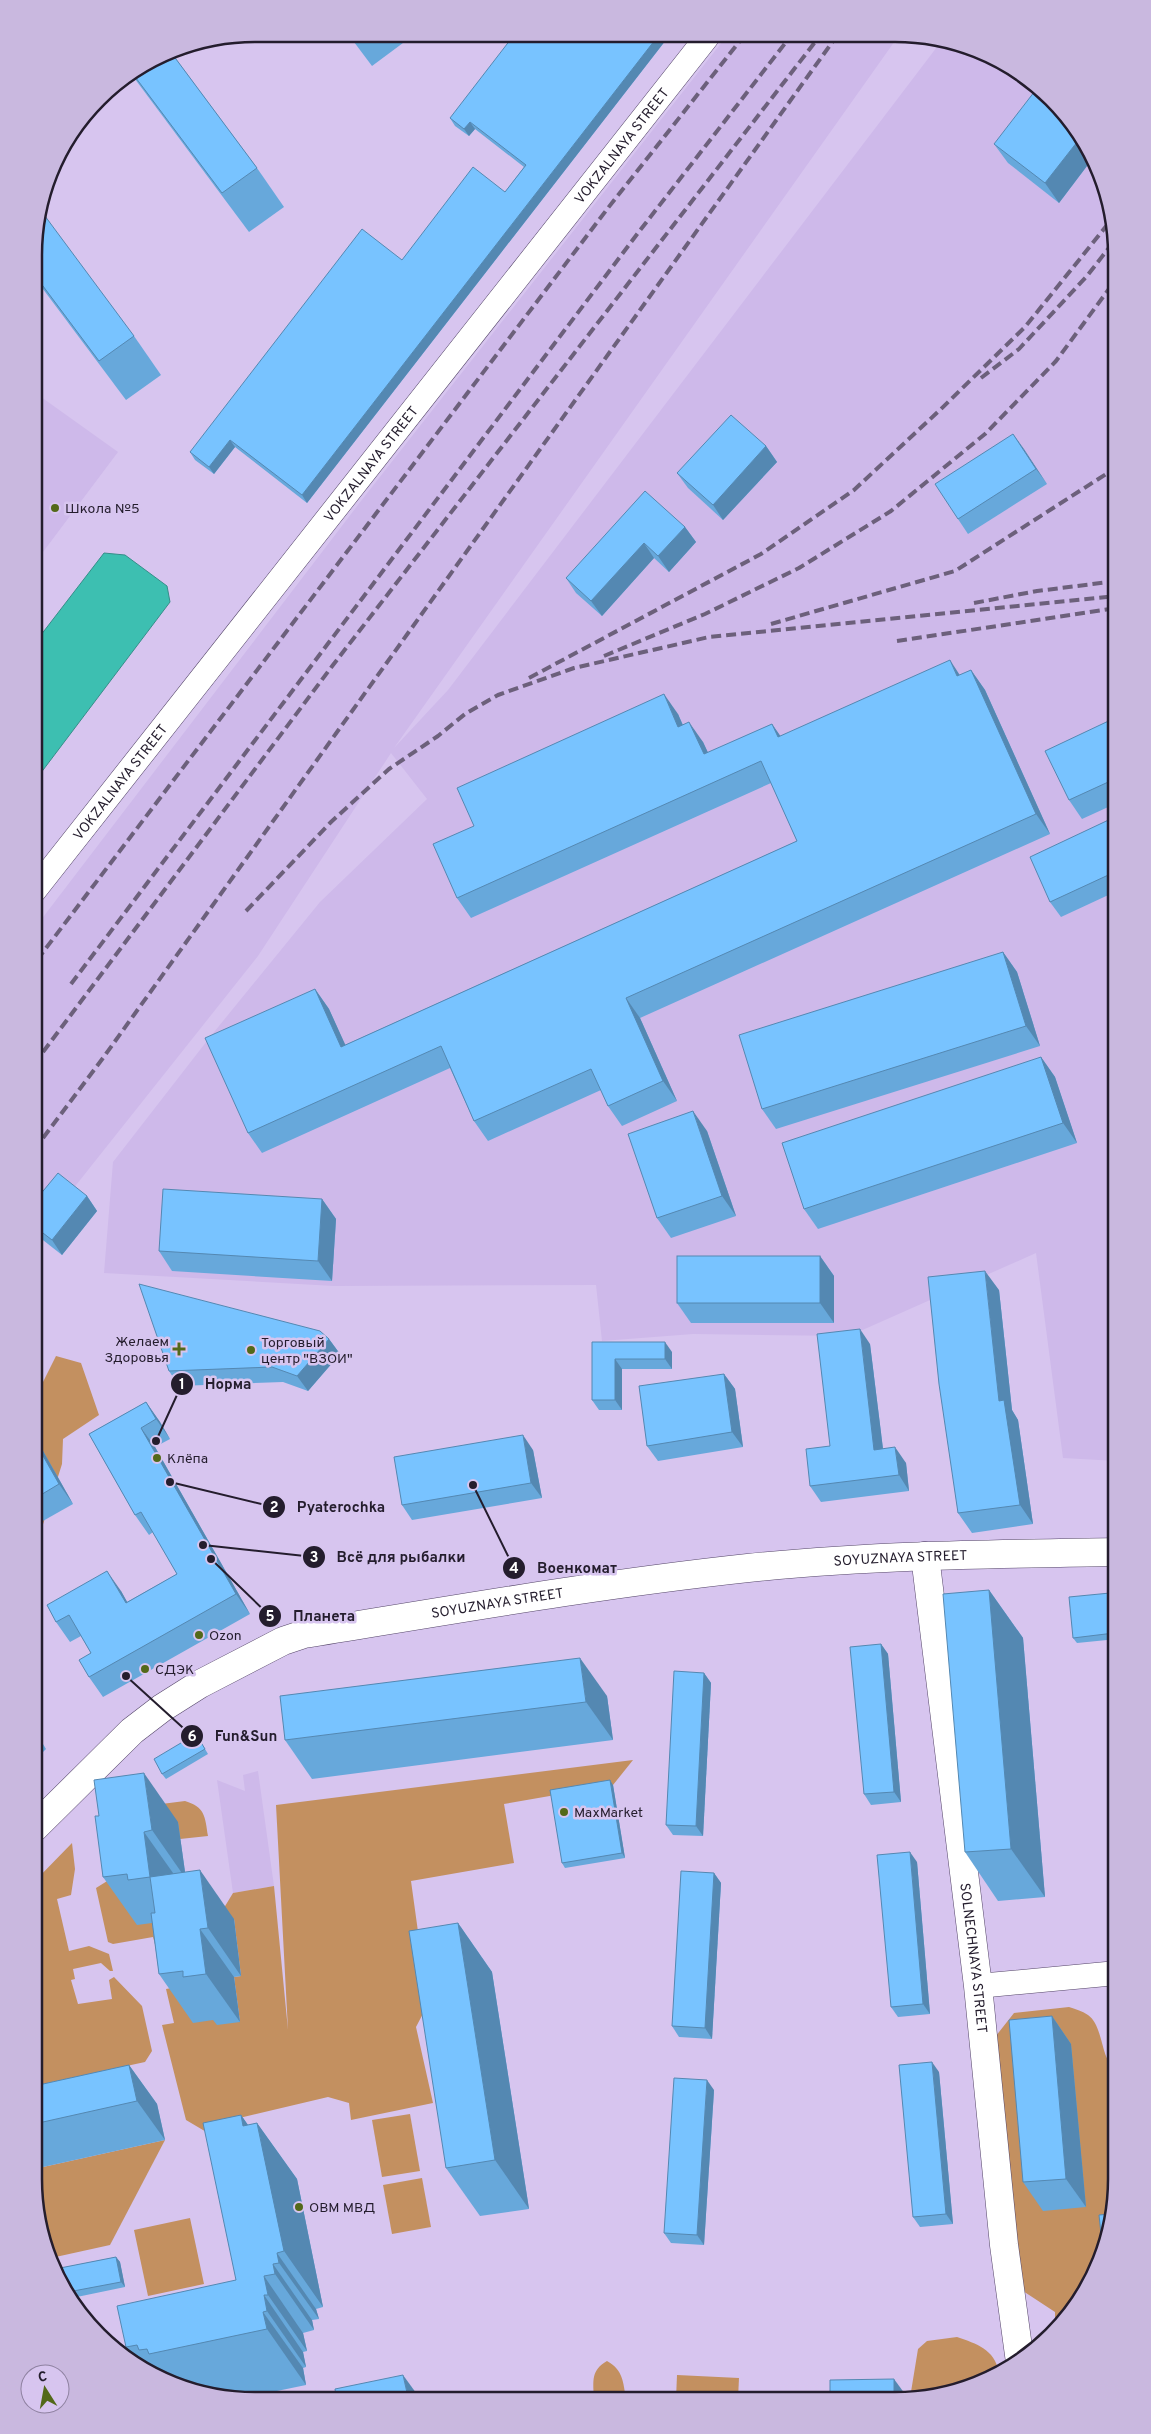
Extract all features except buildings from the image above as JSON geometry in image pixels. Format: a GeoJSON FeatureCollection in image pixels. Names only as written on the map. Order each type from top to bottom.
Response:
{"type":"FeatureCollection","features":[{"type":"Feature","properties":{"kind":"street","name":"VOKZALNAYA STREET"},"geometry":{"type":"LineString","coordinates":[[42,881],[702,42]]}},
{"type":"Feature","properties":{"kind":"street","name":"SOYUZNAYA STREET"},"geometry":{"type":"LineString","coordinates":[[42,1820],[104,1757],[162,1708],[200,1684],[294,1637],[524,1599],[746,1568],[925,1556],[1108,1552]]}},
{"type":"Feature","properties":{"kind":"street","name":"SOLNECHNAYA STREET"},"geometry":{"type":"LineString","coordinates":[[925,1556],[978,1986],[1004,2245],[1019,2352]]}},
{"type":"Feature","properties":{"kind":"street"},"geometry":{"type":"LineString","coordinates":[[978,1986],[1108,1974]]}},
{"type":"Feature","properties":{"kind":"shaded area"},"geometry":{"type":"Polygon","coordinates":[[[722,42],[894,42],[394,748],[448,690],[937,47],[964,54],[990,64],[1014,78],[1036,95],[1056,115],[1073,137],[1087,161],[1101,201],[1108,242],[1108,1460],[1063,1458],[1036,1253],[849,1336],[693,1334],[602,1341],[596,1285],[334,1286],[104,1273],[113,1162],[210,1037],[320,902],[427,799],[391,753],[258,956],[42,1228],[42,919],[361,501],[722,42]]]}},
{"type":"Feature","properties":{"kind":"shaded area","name":"Школа №5"},"geometry":{"type":"Polygon","coordinates":[[[42,398],[118,452],[42,553],[42,398]]]}},
{"type":"Feature","properties":{"kind":"shaded area"},"geometry":{"type":"Polygon","coordinates":[[[104,553],[125,555],[167,586],[170,602],[42,771],[42,634],[104,553]]]}},
{"type":"Feature","properties":{"kind":"shaded area"},"geometry":{"type":"Polygon","coordinates":[[[56,1356],[81,1363],[99,1415],[63,1439],[62,1464],[42,1528],[42,1384],[56,1356]]]}},
{"type":"Feature","properties":{"kind":"shaded area"},"geometry":{"type":"Polygon","coordinates":[[[633,1760],[613,1785],[504,1804],[514,1863],[411,1881],[428,2004],[416,2027],[433,2103],[351,2120],[349,2103],[328,2097],[235,2119],[208,2133],[186,2120],[162,2025],[174,2023],[166,1989],[188,1985],[216,2020],[240,2022],[234,1977],[241,1976],[234,1919],[216,1921],[233,1893],[274,1886],[288,2030],[276,1805],[633,1760]]]}},
{"type":"Feature","properties":{"kind":"shaded area"},"geometry":{"type":"Polygon","coordinates":[[[258,1771],[274,1886],[233,1893],[217,1780],[245,1791],[243,1775],[258,1771]]]}},
{"type":"Feature","properties":{"kind":"shaded area"},"geometry":{"type":"Polygon","coordinates":[[[185,1801],[197,1806],[203,1813],[208,1836],[180,1839],[138,1807],[185,1801]]]}},
{"type":"Feature","properties":{"kind":"shaded area"},"geometry":{"type":"Polygon","coordinates":[[[72,1843],[75,1869],[71,1895],[57,1899],[69,1951],[89,1946],[109,1954],[113,1971],[110,1971],[101,1963],[73,1969],[75,1979],[71,1980],[78,2004],[112,1999],[109,1980],[114,1977],[142,2006],[152,2051],[145,2062],[42,2084],[42,1874],[72,1843]]]}},
{"type":"Feature","properties":{"kind":"shaded area"},"geometry":{"type":"Polygon","coordinates":[[[130,1875],[161,1922],[158,1955],[153,1937],[113,1944],[108,1942],[96,1888],[112,1878],[130,1875]]]}},
{"type":"Feature","properties":{"kind":"shaded area"},"geometry":{"type":"Polygon","coordinates":[[[1069,2007],[1088,2015],[1097,2027],[1108,2060],[1107,2206],[1097,2247],[1087,2273],[1073,2297],[1055,2320],[1055,2312],[1023,2291],[988,2046],[1014,2013],[1069,2007]]]}},
{"type":"Feature","properties":{"kind":"shaded area"},"geometry":{"type":"Polygon","coordinates":[[[410,2114],[420,2171],[382,2177],[372,2120],[410,2114]]]}},
{"type":"Feature","properties":{"kind":"shaded area"},"geometry":{"type":"Polygon","coordinates":[[[165,2140],[110,2245],[58,2257],[44,2206],[42,2167],[165,2140]]]}},
{"type":"Feature","properties":{"kind":"shaded area"},"geometry":{"type":"Polygon","coordinates":[[[422,2178],[431,2227],[392,2234],[383,2185],[422,2178]]]}},
{"type":"Feature","properties":{"kind":"shaded area"},"geometry":{"type":"Polygon","coordinates":[[[190,2218],[204,2284],[148,2296],[134,2230],[190,2218]]]}},
{"type":"Feature","properties":{"kind":"shaded area"},"geometry":{"type":"Polygon","coordinates":[[[957,2337],[984,2348],[997,2366],[964,2380],[923,2390],[911,2391],[918,2349],[927,2341],[957,2337]]]}},
{"type":"Feature","properties":{"kind":"shaded area"},"geometry":{"type":"Polygon","coordinates":[[[607,2361],[616,2368],[623,2381],[625,2392],[594,2392],[594,2376],[602,2364],[607,2361]]]}},
{"type":"Feature","properties":{"kind":"shaded area"},"geometry":{"type":"Polygon","coordinates":[[[677,2375],[739,2378],[738,2392],[676,2392],[677,2375]]]}},
{"type":"Feature","properties":{"kind":"railway"},"geometry":{"type":"LineString","coordinates":[[42,953],[608,208],[739,42]]}},
{"type":"Feature","properties":{"kind":"railway"},"geometry":{"type":"LineString","coordinates":[[71,984],[638,233],[786,42]]}},
{"type":"Feature","properties":{"kind":"railway"},"geometry":{"type":"LineString","coordinates":[[42,1053],[333,665],[815,42]]}},
{"type":"Feature","properties":{"kind":"railway"},"geometry":{"type":"LineString","coordinates":[[42,1139],[103,1058],[832,42]]}},
{"type":"Feature","properties":{"kind":"railway"},"geometry":{"type":"LineString","coordinates":[[529,678],[761,554],[854,490],[1025,327],[1107,226]]}},
{"type":"Feature","properties":{"kind":"railway"},"geometry":{"type":"LineString","coordinates":[[981,378],[1019,349],[1087,276],[1108,249]]}},
{"type":"Feature","properties":{"kind":"railway"},"geometry":{"type":"LineString","coordinates":[[604,656],[705,614],[799,568],[891,511],[985,434],[1056,361],[1108,290]]}},
{"type":"Feature","properties":{"kind":"railway"},"geometry":{"type":"LineString","coordinates":[[771,624],[955,571],[1108,473]]}},
{"type":"Feature","properties":{"kind":"railway"},"geometry":{"type":"LineString","coordinates":[[974,603],[1037,591],[1108,582]]}},
{"type":"Feature","properties":{"kind":"railway"},"geometry":{"type":"LineString","coordinates":[[246,911],[331,822],[389,769],[438,736],[465,714],[498,695],[574,668],[709,637],[1108,597]]}},
{"type":"Feature","properties":{"kind":"railway"},"geometry":{"type":"LineString","coordinates":[[897,641],[1108,609]]}},
{"type":"Feature","properties":{"kind":"place","name":"Школа №5"},"geometry":{"type":"Point","coordinates":[55,508]}},
{"type":"Feature","properties":{"kind":"place","name":"Желаем Здоровья"},"geometry":{"type":"Point","coordinates":[179,1349]}},
{"type":"Feature","properties":{"kind":"place","name":"Торговый центр \"ВЗОИ\""},"geometry":{"type":"Point","coordinates":[251,1350]}},
{"type":"Feature","properties":{"kind":"place","name":"Норма"},"geometry":{"type":"Point","coordinates":[156,1441]}},
{"type":"Feature","properties":{"kind":"place","name":"Клёпа"},"geometry":{"type":"Point","coordinates":[157,1458]}},
{"type":"Feature","properties":{"kind":"place","name":"Pyaterochka"},"geometry":{"type":"Point","coordinates":[170,1482]}},
{"type":"Feature","properties":{"kind":"place","name":"Военкомат"},"geometry":{"type":"Point","coordinates":[473,1485]}},
{"type":"Feature","properties":{"kind":"place","name":"Всё для рыбалки"},"geometry":{"type":"Point","coordinates":[203,1545]}},
{"type":"Feature","properties":{"kind":"place","name":"Планета"},"geometry":{"type":"Point","coordinates":[211,1559]}},
{"type":"Feature","properties":{"kind":"place","name":"Ozon"},"geometry":{"type":"Point","coordinates":[199,1635]}},
{"type":"Feature","properties":{"kind":"place","name":"СДЭК"},"geometry":{"type":"Point","coordinates":[145,1669]}},
{"type":"Feature","properties":{"kind":"place","name":"Fun&Sun"},"geometry":{"type":"Point","coordinates":[126,1676]}},
{"type":"Feature","properties":{"kind":"place","name":"MaxMarket"},"geometry":{"type":"Point","coordinates":[564,1812]}},
{"type":"Feature","properties":{"kind":"place","name":"ОВМ МВД"},"geometry":{"type":"Point","coordinates":[299,2207]}}]}
